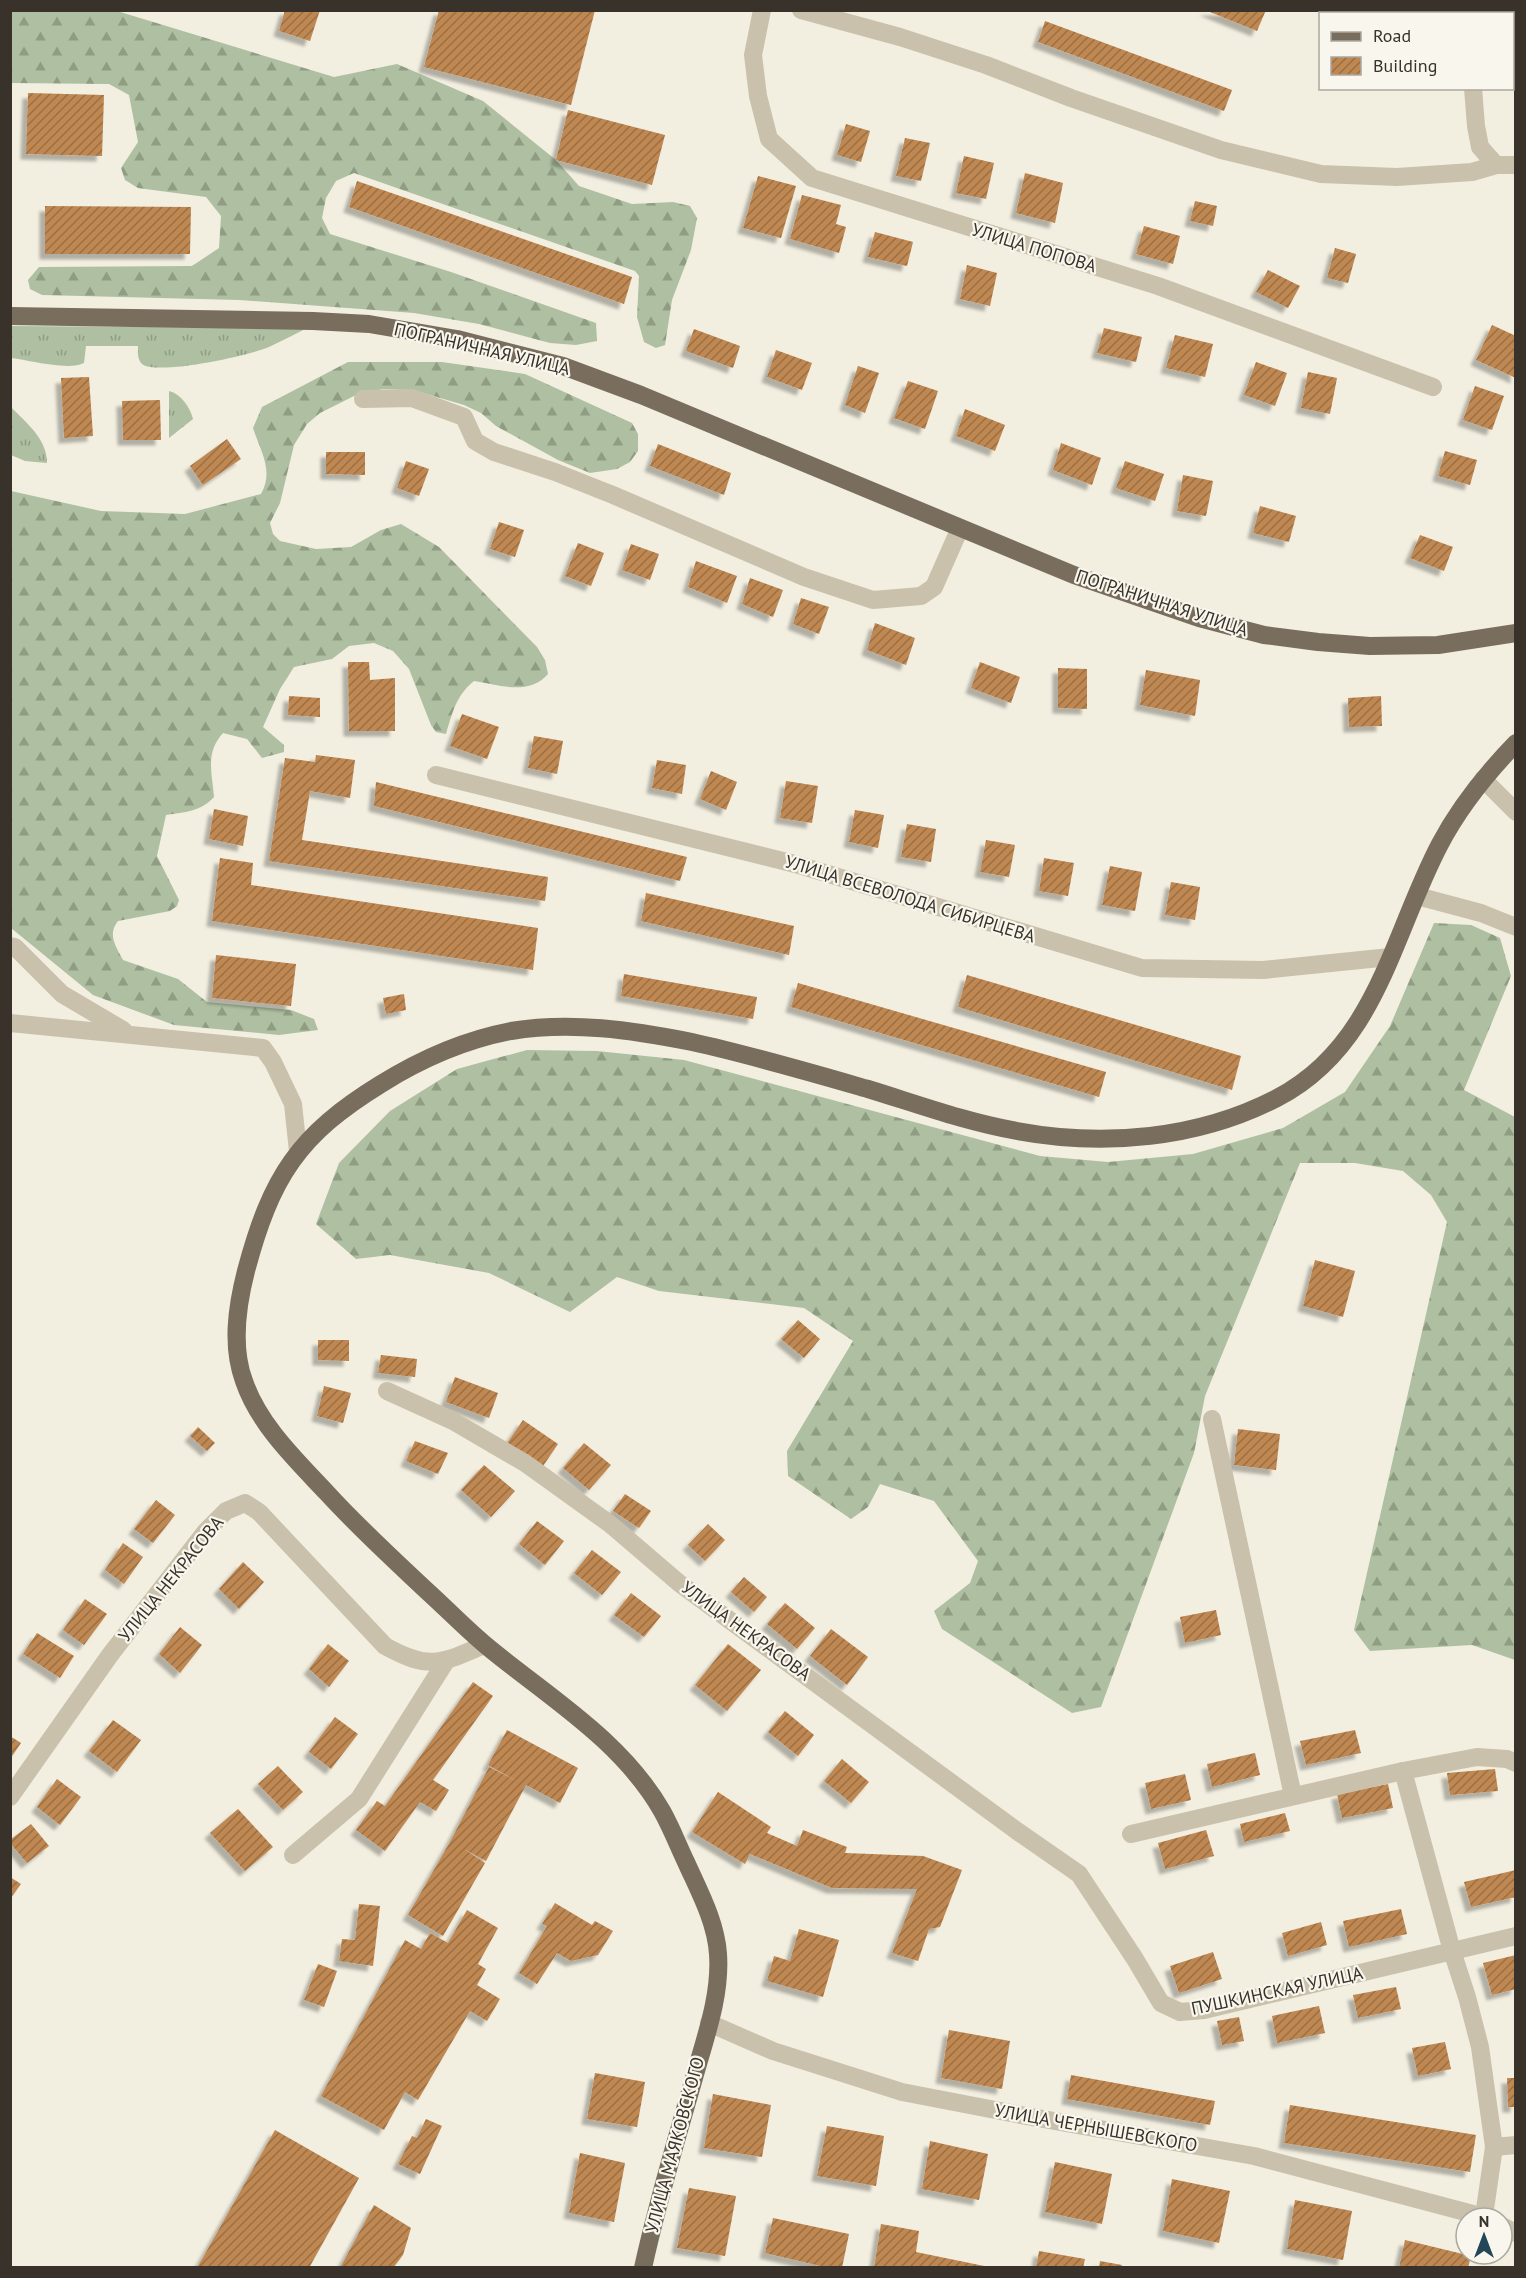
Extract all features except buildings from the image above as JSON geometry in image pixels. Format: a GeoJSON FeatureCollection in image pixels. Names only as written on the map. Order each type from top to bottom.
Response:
{"type":"FeatureCollection","features":[{"type":"Feature","properties":{"kind":"main road","name":"ПОГРАНИЧНАЯ УЛИЦА"},"geometry":{"type":"LineString","coordinates":[[10,316],[312,321],[369,324],[458,339],[563,366],[596,378],[1074,575],[1199,618],[1264,634],[1318,642],[1438,645],[1515,633]]}},
{"type":"Feature","properties":{"kind":"main road","name":"УЛИЦА МАЯКОВСКОГО"},"geometry":{"type":"LineString","coordinates":[[643,2268],[666,2173],[717,1991],[718,1947],[703,1899],[660,1808],[633,1770],[596,1732],[484,1645],[352,1521],[298,1462],[262,1418],[244,1382],[237,1354],[237,1323],[243,1284],[267,1202],[298,1151],[319,1129],[343,1110],[404,1070],[447,1050],[478,1039],[515,1030],[589,1027],[627,1030],[757,1057],[1016,1131],[1113,1139],[1158,1135],[1206,1125],[1243,1113],[1280,1096],[1306,1080],[1345,1043],[1374,996],[1437,849],[1452,822],[1483,779],[1515,743]]}},
{"type":"Feature","properties":{"kind":"street","name":"УЛИЦА ПОПОВА"},"geometry":{"type":"LineString","coordinates":[[762,10],[753,55],[758,96],[769,140],[812,178],[1158,286],[1432,387]]}},
{"type":"Feature","properties":{"kind":"street"},"geometry":{"type":"LineString","coordinates":[[801,10],[900,37],[1221,150],[1321,174],[1396,177],[1472,172],[1496,165],[1515,165]]}},
{"type":"Feature","properties":{"kind":"street"},"geometry":{"type":"LineString","coordinates":[[1473,90],[1480,147],[1496,165]]}},
{"type":"Feature","properties":{"kind":"street"},"geometry":{"type":"LineString","coordinates":[[363,399],[412,398],[464,417],[475,441],[494,452],[555,472],[804,577],[873,600],[921,596],[934,587],[960,528]]}},
{"type":"Feature","properties":{"kind":"street","name":"УЛИЦА ВСЕВОЛОДА СИБИРЦЕВА"},"geometry":{"type":"LineString","coordinates":[[436,775],[795,864],[1142,969],[1263,969],[1390,957]]}},
{"type":"Feature","properties":{"kind":"street"},"geometry":{"type":"LineString","coordinates":[[1483,779],[1515,812]]}},
{"type":"Feature","properties":{"kind":"street"},"geometry":{"type":"LineString","coordinates":[[1417,896],[1481,913],[1515,927]]}},
{"type":"Feature","properties":{"kind":"street"},"geometry":{"type":"LineString","coordinates":[[10,946],[15,947],[62,994],[133,1035]]}},
{"type":"Feature","properties":{"kind":"street"},"geometry":{"type":"LineString","coordinates":[[10,1023],[263,1048],[273,1062],[293,1104],[298,1151]]}},
{"type":"Feature","properties":{"kind":"street","name":"УЛИЦА НЕКРАСОВА"},"geometry":{"type":"LineString","coordinates":[[387,1390],[453,1421],[525,1463],[610,1524],[679,1583],[1007,1824],[1079,1874],[1091,1892]]}},
{"type":"Feature","properties":{"kind":"street"},"geometry":{"type":"LineString","coordinates":[[1212,1419],[1293,1797]]}},
{"type":"Feature","properties":{"kind":"street","name":"УЛИЦА НЕКРАСОВА"},"geometry":{"type":"LineString","coordinates":[[10,1797],[110,1655],[206,1531],[226,1511],[245,1503],[259,1512],[385,1646],[408,1659],[428,1663],[446,1661],[484,1645]]}},
{"type":"Feature","properties":{"kind":"street"},"geometry":{"type":"LineString","coordinates":[[293,1855],[359,1798],[446,1661]]}},
{"type":"Feature","properties":{"kind":"street"},"geometry":{"type":"LineString","coordinates":[[1131,1834],[1403,1771],[1477,1757],[1507,1759],[1515,1762]]}},
{"type":"Feature","properties":{"kind":"street"},"geometry":{"type":"LineString","coordinates":[[1403,1771],[1480,2047],[1494,2147],[1487,2206]]}},
{"type":"Feature","properties":{"kind":"street","name":"ПУШКИНСКАЯ УЛИЦА"},"geometry":{"type":"LineString","coordinates":[[1091,1892],[1136,1959],[1161,2003],[1180,2012],[1204,2010],[1515,1936]]}},
{"type":"Feature","properties":{"kind":"street","name":"УЛИЦА ЧЕРНЫШЕВСКОГО"},"geometry":{"type":"LineString","coordinates":[[709,2023],[773,2050],[902,2092],[1254,2156],[1454,2209]]}},
{"type":"Feature","properties":{"kind":"street"},"geometry":{"type":"LineString","coordinates":[[1494,2147],[1515,2145]]}},
{"type":"Feature","properties":{"kind":"green space"},"geometry":{"type":"Polygon","coordinates":[[[11,10],[117,11],[334,77],[397,64],[483,101],[556,160],[579,186],[632,204],[673,202],[690,206],[697,218],[691,250],[672,300],[665,345],[656,348],[644,342],[637,317],[639,276],[635,271],[354,173],[336,181],[326,198],[322,218],[330,234],[451,272],[596,323],[597,341],[576,345],[550,343],[479,324],[414,313],[239,300],[42,295],[30,289],[28,280],[39,267],[192,266],[219,248],[221,216],[206,197],[138,188],[125,180],[121,168],[138,142],[129,95],[109,84],[11,83],[11,10]]]}},
{"type":"Feature","properties":{"kind":"green space"},"geometry":{"type":"Polygon","coordinates":[[[11,326],[307,328],[259,351],[204,363],[166,368],[142,364],[138,346],[86,346],[84,363],[68,366],[11,358],[11,326]]]}},
{"type":"Feature","properties":{"kind":"green space"},"geometry":{"type":"Polygon","coordinates":[[[348,362],[442,362],[525,374],[632,423],[638,434],[638,451],[630,462],[617,469],[590,473],[558,460],[496,426],[481,413],[464,405],[413,390],[383,389],[356,395],[320,413],[307,424],[294,445],[280,503],[270,523],[273,534],[280,541],[316,549],[351,547],[381,530],[401,524],[439,547],[537,647],[545,660],[548,674],[540,681],[523,687],[474,681],[459,699],[446,734],[436,732],[431,725],[409,669],[393,651],[374,643],[349,646],[332,659],[294,667],[280,689],[263,727],[284,745],[284,752],[262,758],[247,739],[223,733],[217,740],[212,755],[214,797],[198,808],[166,815],[157,856],[179,900],[177,906],[170,911],[118,921],[113,931],[115,945],[123,960],[178,979],[207,1002],[291,1010],[314,1019],[318,1030],[279,1035],[174,1025],[93,995],[11,928],[11,491],[101,511],[185,514],[261,494],[265,486],[266,469],[253,428],[262,407],[348,362]]]}},
{"type":"Feature","properties":{"kind":"green space"},"geometry":{"type":"Polygon","coordinates":[[[169,391],[184,402],[193,419],[169,438],[169,391]]]}},
{"type":"Feature","properties":{"kind":"green space"},"geometry":{"type":"Polygon","coordinates":[[[10,406],[40,438],[47,463],[25,461],[11,455],[10,406]]]}},
{"type":"Feature","properties":{"kind":"green space"},"geometry":{"type":"Polygon","coordinates":[[[1434,923],[1471,925],[1500,938],[1511,976],[1464,1090],[1515,1117],[1515,1660],[1472,1645],[1370,1651],[1354,1630],[1447,1222],[1431,1195],[1403,1171],[1355,1163],[1300,1163],[1205,1396],[1194,1453],[1101,1707],[1072,1713],[942,1629],[934,1611],[970,1583],[978,1561],[934,1501],[880,1484],[868,1507],[851,1519],[788,1476],[787,1451],[853,1341],[804,1308],[659,1291],[617,1277],[570,1312],[489,1273],[390,1255],[356,1259],[316,1224],[339,1163],[390,1111],[457,1069],[527,1050],[597,1051],[684,1060],[1040,1156],[1108,1162],[1193,1154],[1283,1128],[1345,1092],[1390,1026],[1434,923]]]}}]}
